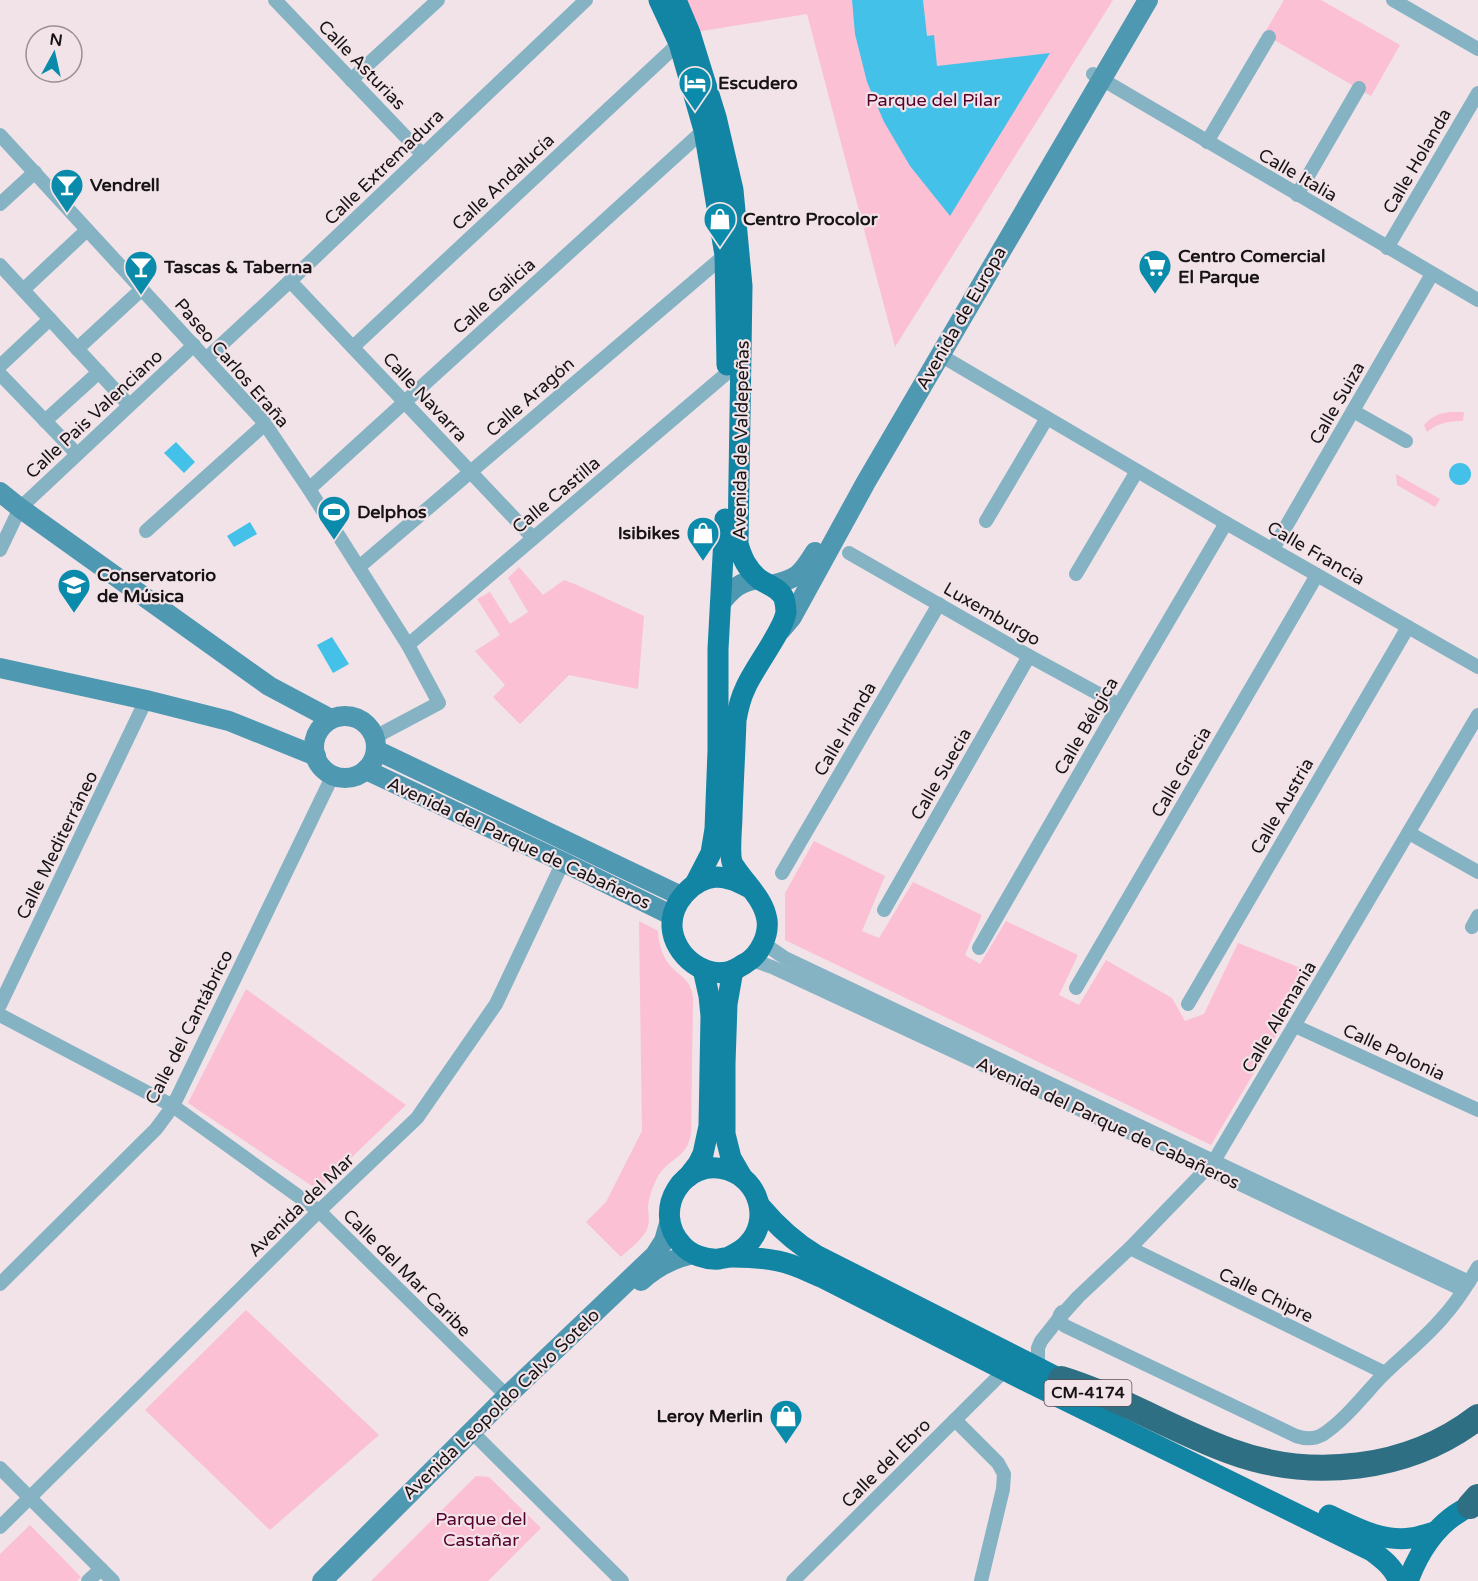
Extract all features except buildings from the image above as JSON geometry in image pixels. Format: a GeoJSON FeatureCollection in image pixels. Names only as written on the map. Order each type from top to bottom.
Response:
{"type":"FeatureCollection","features":[{"type":"Feature","properties":{"kind":"highway"},"geometry":{"type":"LineString","coordinates":[[1052,1375],[1105,1395],[1232,1452],[1294,1466],[1330,1468],[1365,1465],[1393,1458],[1423,1449],[1442,1440],[1461,1430],[1478,1417]]}},
{"type":"Feature","properties":{"kind":"main road","name":"Avenida de Valdepeñas"},"geometry":{"type":"LineString","coordinates":[[659,0],[678,43],[704,130],[725,255],[728,478],[718,649],[715,829],[711,853],[683,899]]}},
{"type":"Feature","properties":{"kind":"main road","name":"Avenida de Valdepeñas"},"geometry":{"type":"LineString","coordinates":[[676,0],[690,33],[717,117],[733,190],[742,286],[738,544],[742,558],[749,569],[783,596],[786,612],[745,689],[739,703],[736,720],[731,830],[732,862],[750,888]]}},
{"type":"Feature","properties":{"kind":"main road","name":"Avenida de Europa"},"geometry":{"type":"LineString","coordinates":[[775,636],[792,617],[866,482],[1097,77],[1136,0]]}},
{"type":"Feature","properties":{"kind":"main road","name":"Avenida de Europa"},"geometry":{"type":"LineString","coordinates":[[720,604],[743,582],[787,581],[797,577],[805,568],[867,458],[1097,77],[1148,0]]}},
{"type":"Feature","properties":{"kind":"main road"},"geometry":{"type":"LineString","coordinates":[[0,492],[269,686],[331,719]]}},
{"type":"Feature","properties":{"kind":"main road"},"geometry":{"type":"LineString","coordinates":[[0,668],[229,721],[316,756]]}},
{"type":"Feature","properties":{"kind":"main road"},"geometry":{"type":"LineString","coordinates":[[344,716],[362,720],[371,729],[376,744],[373,760],[366,770],[354,776],[345,777],[333,775],[323,768],[316,756],[314,745],[321,728],[331,719],[344,716]]}},
{"type":"Feature","properties":{"kind":"main road","name":"Avenida del Parque de Cabañeros"},"geometry":{"type":"LineString","coordinates":[[376,744],[683,899]]}},
{"type":"Feature","properties":{"kind":"main road","name":"Avenida del Parque de Cabañeros"},"geometry":{"type":"LineString","coordinates":[[366,770],[563,862],[683,899]]}},
{"type":"Feature","properties":{"kind":"main road"},"geometry":{"type":"LineString","coordinates":[[716,877],[734,880],[750,888],[762,904],[767,922],[758,952],[733,970],[717,972],[702,969],[686,958],[675,943],[672,928],[683,899],[716,877]]}},
{"type":"Feature","properties":{"kind":"main road"},"geometry":{"type":"LineString","coordinates":[[688,1177],[702,1170],[717,1168],[729,1170],[751,1185],[760,1206],[760,1220],[757,1232],[741,1251],[729,1257],[717,1259],[694,1254],[682,1245],[674,1234],[670,1220],[669,1208],[673,1196],[679,1185],[698,1164],[703,1154],[709,1126],[711,1016],[702,969]]}},
{"type":"Feature","properties":{"kind":"main road"},"geometry":{"type":"LineString","coordinates":[[733,970],[727,1004],[725,1134],[731,1158],[742,1177]]}},
{"type":"Feature","properties":{"kind":"main road","name":"CM-4174"},"geometry":{"type":"LineString","coordinates":[[760,1206],[778,1227],[799,1245],[816,1255],[1278,1489],[1375,1535],[1388,1538],[1410,1538],[1434,1532]]}},
{"type":"Feature","properties":{"kind":"main road","name":"Avenida Leopoldo Calvo Sotelo"},"geometry":{"type":"LineString","coordinates":[[322,1581],[507,1396],[655,1255],[664,1241],[670,1220]]}},
{"type":"Feature","properties":{"kind":"main road","name":"Avenida Leopoldo Calvo Sotelo"},"geometry":{"type":"LineString","coordinates":[[331,1581],[475,1435],[649,1274],[681,1256],[694,1254]]}},
{"type":"Feature","properties":{"kind":"main road","name":"CM-4174"},"geometry":{"type":"LineString","coordinates":[[729,1257],[760,1258],[796,1265],[1372,1551],[1386,1561],[1396,1573],[1399,1581]]}},
{"type":"Feature","properties":{"kind":"main road","name":"CM-4174"},"geometry":{"type":"LineString","coordinates":[[1408,1581],[1419,1556],[1434,1532],[1475,1502]]}},
{"type":"Feature","properties":{"kind":"street","name":"Calle Asturias"},"geometry":{"type":"LineString","coordinates":[[275,0],[423,155]]}},
{"type":"Feature","properties":{"kind":"street"},"geometry":{"type":"LineString","coordinates":[[351,80],[438,0]]}},
{"type":"Feature","properties":{"kind":"street","name":"Calle Extremadura"},"geometry":{"type":"LineString","coordinates":[[206,358],[586,0]]}},
{"type":"Feature","properties":{"kind":"street"},"geometry":{"type":"LineString","coordinates":[[1393,0],[1408,4],[1478,49]]}},
{"type":"Feature","properties":{"kind":"street"},"geometry":{"type":"LineString","coordinates":[[1207,142],[1269,37]]}},
{"type":"Feature","properties":{"kind":"street","name":"Calle Andalucía"},"geometry":{"type":"LineString","coordinates":[[353,347],[678,43]]}},
{"type":"Feature","properties":{"kind":"street","name":"Calle Italia"},"geometry":{"type":"LineString","coordinates":[[1097,77],[1478,300]]}},
{"type":"Feature","properties":{"kind":"street"},"geometry":{"type":"LineString","coordinates":[[1297,195],[1359,88]]}},
{"type":"Feature","properties":{"kind":"street","name":"Calle Holanda"},"geometry":{"type":"LineString","coordinates":[[1387,248],[1478,93]]}},
{"type":"Feature","properties":{"kind":"street","name":"Calle Galicia"},"geometry":{"type":"LineString","coordinates":[[309,489],[704,130]]}},
{"type":"Feature","properties":{"kind":"street","name":"Paseo Carlos Eraña"},"geometry":{"type":"LineString","coordinates":[[0,135],[265,424],[408,645],[439,703],[376,744]]}},
{"type":"Feature","properties":{"kind":"street"},"geometry":{"type":"LineString","coordinates":[[0,204],[35,172]]}},
{"type":"Feature","properties":{"kind":"street"},"geometry":{"type":"LineString","coordinates":[[23,290],[87,230]]}},
{"type":"Feature","properties":{"kind":"street","name":"Calle Aragón"},"geometry":{"type":"LineString","coordinates":[[359,567],[725,255]]}},
{"type":"Feature","properties":{"kind":"street"},"geometry":{"type":"LineString","coordinates":[[0,265],[129,405]]}},
{"type":"Feature","properties":{"kind":"street","name":"Calle Suiza"},"geometry":{"type":"LineString","coordinates":[[1273,549],[1432,274]]}},
{"type":"Feature","properties":{"kind":"street","name":"Calle Navarra"},"geometry":{"type":"LineString","coordinates":[[290,281],[533,538]]}},
{"type":"Feature","properties":{"kind":"street"},"geometry":{"type":"LineString","coordinates":[[77,349],[142,289]]}},
{"type":"Feature","properties":{"kind":"street"},"geometry":{"type":"LineString","coordinates":[[0,366],[50,319]]}},
{"type":"Feature","properties":{"kind":"street","name":"Calle Pais Valenciano"},"geometry":{"type":"LineString","coordinates":[[20,508],[194,345]]}},
{"type":"Feature","properties":{"kind":"street","name":"Calle Francia"},"geometry":{"type":"LineString","coordinates":[[940,355],[1226,523],[1478,667]]}},
{"type":"Feature","properties":{"kind":"street"},"geometry":{"type":"LineString","coordinates":[[45,421],[99,372]]}},
{"type":"Feature","properties":{"kind":"street","name":"Calle Castilla"},"geometry":{"type":"LineString","coordinates":[[408,645],[727,373]]}},
{"type":"Feature","properties":{"kind":"street"},"geometry":{"type":"LineString","coordinates":[[0,374],[77,454]]}},
{"type":"Feature","properties":{"kind":"street"},"geometry":{"type":"LineString","coordinates":[[1353,411],[1406,441]]}},
{"type":"Feature","properties":{"kind":"street"},"geometry":{"type":"LineString","coordinates":[[986,521],[1047,418]]}},
{"type":"Feature","properties":{"kind":"street"},"geometry":{"type":"LineString","coordinates":[[146,531],[265,424]]}},
{"type":"Feature","properties":{"kind":"street"},"geometry":{"type":"LineString","coordinates":[[1076,574],[1137,471]]}},
{"type":"Feature","properties":{"kind":"street"},"geometry":{"type":"LineString","coordinates":[[0,550],[20,508]]}},
{"type":"Feature","properties":{"kind":"street","name":"Calle Bélgica"},"geometry":{"type":"LineString","coordinates":[[979,948],[1226,523]]}},
{"type":"Feature","properties":{"kind":"street","name":"Luxemburgo"},"geometry":{"type":"LineString","coordinates":[[849,553],[1119,705]]}},
{"type":"Feature","properties":{"kind":"street","name":"Calle Grecia"},"geometry":{"type":"LineString","coordinates":[[1076,988],[1317,574]]}},
{"type":"Feature","properties":{"kind":"street","name":"Calle Irlanda"},"geometry":{"type":"LineString","coordinates":[[782,873],[939,604]]}},
{"type":"Feature","properties":{"kind":"street","name":"Calle Austria"},"geometry":{"type":"LineString","coordinates":[[1188,1004],[1408,627]]}},
{"type":"Feature","properties":{"kind":"street","name":"Calle Suecia"},"geometry":{"type":"LineString","coordinates":[[884,910],[1029,656]]}},
{"type":"Feature","properties":{"kind":"street","name":"Calle Mediterráneo"},"geometry":{"type":"LineString","coordinates":[[0,1005],[146,700]]}},
{"type":"Feature","properties":{"kind":"street","name":"Calle Alemania"},"geometry":{"type":"LineString","coordinates":[[1052,1375],[1038,1361],[1038,1347],[1041,1341],[1060,1314],[1130,1248],[1210,1164],[1295,1026],[1478,715]]}},
{"type":"Feature","properties":{"kind":"street","name":"Calle del Cantábrico"},"geometry":{"type":"LineString","coordinates":[[0,1284],[156,1129],[173,1106],[333,775]]}},
{"type":"Feature","properties":{"kind":"street"},"geometry":{"type":"LineString","coordinates":[[1409,833],[1478,872]]}},
{"type":"Feature","properties":{"kind":"street","name":"Avenida del Mar"},"geometry":{"type":"LineString","coordinates":[[0,1527],[319,1211],[417,1118],[496,1004],[563,862]]}},
{"type":"Feature","properties":{"kind":"street","name":"Avenida del Parque de Cabañeros"},"geometry":{"type":"LineString","coordinates":[[758,952],[772,967],[1210,1164]]}},
{"type":"Feature","properties":{"kind":"street","name":"Avenida del Parque de Cabañeros"},"geometry":{"type":"LineString","coordinates":[[758,952],[785,958],[1466,1286]]}},
{"type":"Feature","properties":{"kind":"street","name":"Calle del Mar Caribe"},"geometry":{"type":"LineString","coordinates":[[0,1015],[173,1106],[319,1211],[507,1396]]}},
{"type":"Feature","properties":{"kind":"street","name":"Calle Polonia"},"geometry":{"type":"LineString","coordinates":[[1295,1026],[1478,1110]]}},
{"type":"Feature","properties":{"kind":"street","name":"Calle Chipre"},"geometry":{"type":"LineString","coordinates":[[1130,1248],[1385,1373]]}},
{"type":"Feature","properties":{"kind":"street"},"geometry":{"type":"LineString","coordinates":[[1060,1317],[1065,1326],[1296,1436],[1314,1438],[1333,1426],[1444,1317],[1478,1267]]}},
{"type":"Feature","properties":{"kind":"street","name":"Calle del Ebro"},"geometry":{"type":"LineString","coordinates":[[792,1581],[1005,1370]]}},
{"type":"Feature","properties":{"kind":"street"},"geometry":{"type":"LineString","coordinates":[[955,1420],[998,1463],[1004,1474],[1003,1489],[981,1581]]}},
{"type":"Feature","properties":{"kind":"street"},"geometry":{"type":"LineString","coordinates":[[475,1435],[622,1581]]}},
{"type":"Feature","properties":{"kind":"street"},"geometry":{"type":"LineString","coordinates":[[0,1468],[113,1581]]}},
{"type":"Feature","properties":{"kind":"street"},"geometry":{"type":"LineString","coordinates":[[88,1581],[101,1569]]}},
{"type":"Feature","properties":{"kind":"green space","name":"Parque del Pilar"},"geometry":{"type":"Polygon","coordinates":[[[673,0],[1113,0],[895,347],[807,14],[690,33],[673,0]]]}},
{"type":"Feature","properties":{"kind":"green space"},"geometry":{"type":"Polygon","coordinates":[[[1284,0],[1321,0],[1400,45],[1371,96],[1264,34],[1284,0]]]}},
{"type":"Feature","properties":{"kind":"green space"},"geometry":{"type":"Polygon","coordinates":[[[1450,412],[1464,412],[1463,421],[1444,423],[1427,432],[1424,425],[1430,419],[1450,412]]]}},
{"type":"Feature","properties":{"kind":"green space"},"geometry":{"type":"Polygon","coordinates":[[[1396,474],[1440,499],[1435,507],[1397,485],[1396,474]]]}},
{"type":"Feature","properties":{"kind":"green space"},"geometry":{"type":"Polygon","coordinates":[[[519,567],[543,595],[564,580],[644,616],[638,689],[569,675],[520,724],[493,697],[505,685],[475,651],[500,635],[477,599],[490,592],[510,624],[528,612],[508,578],[519,567]]]}},
{"type":"Feature","properties":{"kind":"green space"},"geometry":{"type":"Polygon","coordinates":[[[814,841],[885,876],[862,931],[879,938],[913,882],[982,915],[965,955],[980,964],[1006,921],[1078,955],[1059,995],[1079,1005],[1106,960],[1172,998],[1185,1021],[1204,1014],[1238,943],[1313,973],[1211,1145],[785,940],[785,893],[814,841]]]}},
{"type":"Feature","properties":{"kind":"green space"},"geometry":{"type":"Polygon","coordinates":[[[639,921],[658,931],[666,960],[687,981],[692,990],[691,1133],[686,1148],[663,1169],[656,1180],[649,1199],[649,1221],[641,1239],[621,1257],[586,1222],[606,1202],[642,1131],[639,921]]]}},
{"type":"Feature","properties":{"kind":"green space"},"geometry":{"type":"Polygon","coordinates":[[[246,989],[406,1105],[318,1190],[188,1103],[246,989]]]}},
{"type":"Feature","properties":{"kind":"green space"},"geometry":{"type":"Polygon","coordinates":[[[246,1310],[379,1435],[270,1530],[145,1410],[246,1310]]]}},
{"type":"Feature","properties":{"kind":"green space","name":"Parque del Castañar"},"geometry":{"type":"Polygon","coordinates":[[[476,1476],[489,1477],[541,1528],[488,1581],[371,1581],[476,1476]]]}},
{"type":"Feature","properties":{"kind":"green space"},"geometry":{"type":"Polygon","coordinates":[[[30,1525],[81,1577],[77,1581],[0,1581],[0,1554],[30,1525]]]}},
{"type":"Feature","properties":{"kind":"water"},"geometry":{"type":"Polygon","coordinates":[[[852,0],[923,0],[927,36],[934,35],[937,66],[1050,53],[950,216],[910,166],[884,122],[867,82],[855,34],[852,0]]]}},
{"type":"Feature","properties":{"kind":"water"},"geometry":{"type":"Polygon","coordinates":[[[176,442],[195,462],[184,473],[164,453],[176,442]]]}},
{"type":"Feature","properties":{"kind":"water"},"geometry":{"type":"Polygon","coordinates":[[[1460,463],[1468,466],[1471,474],[1468,482],[1460,485],[1452,482],[1449,474],[1452,466],[1460,463]]]}},
{"type":"Feature","properties":{"kind":"water"},"geometry":{"type":"Polygon","coordinates":[[[250,522],[257,534],[234,547],[227,536],[250,522]]]}},
{"type":"Feature","properties":{"kind":"water"},"geometry":{"type":"Polygon","coordinates":[[[332,637],[349,664],[333,673],[317,645],[332,637]]]}},
{"type":"Feature","properties":{"kind":"place","name":"Escudero"},"geometry":{"type":"Point","coordinates":[695,112]}},
{"type":"Feature","properties":{"kind":"place","name":"Vendrell"},"geometry":{"type":"Point","coordinates":[67,214]}},
{"type":"Feature","properties":{"kind":"place","name":"Centro Procolor"},"geometry":{"type":"Point","coordinates":[720,248]}},
{"type":"Feature","properties":{"kind":"place","name":"Centro Comercial El Parque"},"geometry":{"type":"Point","coordinates":[1155,295]}},
{"type":"Feature","properties":{"kind":"place","name":"Tascas & Taberna"},"geometry":{"type":"Point","coordinates":[141,296]}},
{"type":"Feature","properties":{"kind":"place","name":"Delphos"},"geometry":{"type":"Point","coordinates":[334,541]}},
{"type":"Feature","properties":{"kind":"place","name":"Isibikes"},"geometry":{"type":"Point","coordinates":[703,562]}},
{"type":"Feature","properties":{"kind":"place","name":"Conservatorio de Música"},"geometry":{"type":"Point","coordinates":[74,614]}},
{"type":"Feature","properties":{"kind":"place","name":"Leroy Merlin"},"geometry":{"type":"Point","coordinates":[786,1445]}}]}
